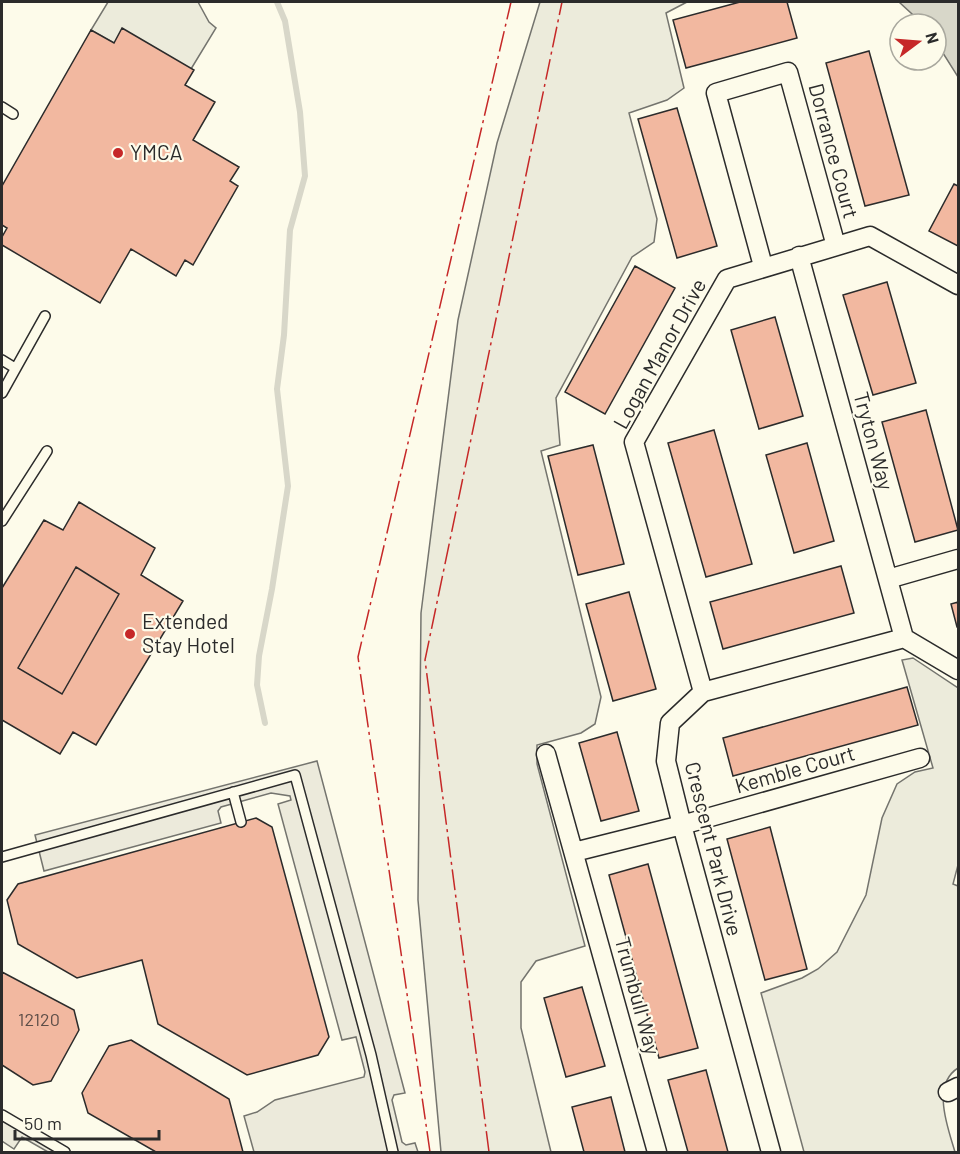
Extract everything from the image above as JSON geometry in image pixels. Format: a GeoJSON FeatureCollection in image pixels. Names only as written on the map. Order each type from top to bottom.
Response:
{"type":"FeatureCollection","features":[{"type":"Feature","properties":{"kind":"street","name":"Dorrance Court"},"geometry":{"type":"LineString","coordinates":[[763,266],[716,93],[788,72],[836,246]]}},
{"type":"Feature","properties":{"kind":"street","name":"Logan Manor Drive"},"geometry":{"type":"LineString","coordinates":[[703,692],[634,442],[727,279],[763,266],[870,236],[958,285]]}},
{"type":"Feature","properties":{"kind":"street","name":"Tryton Way"},"geometry":{"type":"LineString","coordinates":[[799,256],[904,638]]}},
{"type":"Feature","properties":{"kind":"street"},"geometry":{"type":"LineString","coordinates":[[888,579],[958,560]]}},
{"type":"Feature","properties":{"kind":"street"},"geometry":{"type":"LineString","coordinates":[[904,638],[958,670]]}},
{"type":"Feature","properties":{"kind":"street","name":"Crescent Park Drive"},"geometry":{"type":"LineString","coordinates":[[771,1152],[666,761],[670,723],[703,692],[904,638]]}},
{"type":"Feature","properties":{"kind":"street","name":"Trumbull Way"},"geometry":{"type":"LineString","coordinates":[[546,754],[657,1152]]}},
{"type":"Feature","properties":{"kind":"street","name":"Kemble Court"},"geometry":{"type":"LineString","coordinates":[[682,825],[920,758]]}},
{"type":"Feature","properties":{"kind":"street"},"geometry":{"type":"LineString","coordinates":[[574,852],[682,825]]}},
{"type":"Feature","properties":{"kind":"lane"},"geometry":{"type":"LineString","coordinates":[[2,106],[13,114]]}},
{"type":"Feature","properties":{"kind":"lane"},"geometry":{"type":"LineString","coordinates":[[2,393],[45,316]]}},
{"type":"Feature","properties":{"kind":"lane"},"geometry":{"type":"LineString","coordinates":[[2,360],[15,368]]}},
{"type":"Feature","properties":{"kind":"lane"},"geometry":{"type":"LineString","coordinates":[[2,521],[47,450]]}},
{"type":"Feature","properties":{"kind":"lane"},"geometry":{"type":"LineString","coordinates":[[2,857],[295,775],[371,1055],[393,1152]]}},
{"type":"Feature","properties":{"kind":"lane"},"geometry":{"type":"LineString","coordinates":[[233,792],[241,822]]}},
{"type":"Feature","properties":{"kind":"lane"},"geometry":{"type":"LineString","coordinates":[[2,1115],[65,1152]]}},
{"type":"Feature","properties":{"kind":"shaded area"},"geometry":{"type":"Polygon","coordinates":[[[108,2],[198,2],[209,22],[216,28],[191,69],[114,43],[91,30],[108,2]]]}},
{"type":"Feature","properties":{"kind":"shaded area"},"geometry":{"type":"Polygon","coordinates":[[[540,2],[687,2],[666,13],[684,88],[667,100],[629,113],[657,219],[654,242],[632,257],[556,398],[560,445],[541,451],[601,697],[595,724],[581,733],[537,745],[537,764],[585,946],[536,961],[521,982],[521,1028],[551,1152],[441,1152],[418,900],[421,613],[458,320],[497,143],[540,2]]]}},
{"type":"Feature","properties":{"kind":"shaded area"},"geometry":{"type":"Polygon","coordinates":[[[899,2],[958,2],[958,77],[948,61],[948,12],[910,12],[899,2]]]}},
{"type":"Feature","properties":{"kind":"shaded area"},"geometry":{"type":"Polygon","coordinates":[[[913,658],[958,688],[958,865],[953,884],[958,886],[958,1068],[945,1085],[943,1096],[946,1119],[955,1152],[804,1152],[761,993],[802,978],[818,969],[837,952],[866,895],[882,818],[897,784],[915,772],[933,768],[902,660],[913,658]]]}},
{"type":"Feature","properties":{"kind":"shaded area"},"geometry":{"type":"Polygon","coordinates":[[[317,761],[405,1093],[394,1095],[392,1100],[402,1142],[406,1145],[415,1143],[418,1152],[254,1152],[244,1116],[257,1112],[275,1100],[364,1077],[365,1072],[356,1037],[342,1040],[278,804],[291,800],[290,796],[271,793],[221,807],[218,811],[221,823],[44,871],[35,835],[317,761]]]}},
{"type":"Feature","properties":{"kind":"shaded area"},"geometry":{"type":"Polygon","coordinates":[[[2,1119],[59,1152],[48,1152],[22,1137],[14,1149],[2,1141],[2,1119]]]}},
{"type":"Feature","properties":{"kind":"building"},"geometry":{"type":"Polygon","coordinates":[[[740,2],[787,2],[797,38],[686,68],[673,20],[740,2]]]}},
{"type":"Feature","properties":{"kind":"building","name":"YMCA"},"geometry":{"type":"Polygon","coordinates":[[[122,28],[194,70],[185,85],[215,102],[193,140],[239,167],[230,181],[238,186],[193,265],[185,260],[176,276],[131,249],[100,303],[2,245],[2,237],[7,228],[2,225],[2,186],[91,30],[114,43],[122,28]]]}},
{"type":"Feature","properties":{"kind":"building"},"geometry":{"type":"Polygon","coordinates":[[[869,51],[909,195],[865,206],[826,63],[869,51]]]}},
{"type":"Feature","properties":{"kind":"building"},"geometry":{"type":"Polygon","coordinates":[[[677,108],[717,246],[677,258],[638,119],[677,108]]]}},
{"type":"Feature","properties":{"kind":"building"},"geometry":{"type":"Polygon","coordinates":[[[954,184],[958,186],[958,246],[929,231],[954,184]]]}},
{"type":"Feature","properties":{"kind":"building"},"geometry":{"type":"Polygon","coordinates":[[[635,266],[675,288],[605,414],[565,392],[635,266]]]}},
{"type":"Feature","properties":{"kind":"building"},"geometry":{"type":"Polygon","coordinates":[[[887,282],[916,383],[873,395],[843,295],[887,282]]]}},
{"type":"Feature","properties":{"kind":"building"},"geometry":{"type":"Polygon","coordinates":[[[775,317],[803,416],[759,429],[731,330],[775,317]]]}},
{"type":"Feature","properties":{"kind":"building"},"geometry":{"type":"Polygon","coordinates":[[[926,410],[958,530],[915,542],[882,422],[926,410]]]}},
{"type":"Feature","properties":{"kind":"building"},"geometry":{"type":"Polygon","coordinates":[[[714,430],[752,564],[706,577],[668,443],[714,430]]]}},
{"type":"Feature","properties":{"kind":"building"},"geometry":{"type":"Polygon","coordinates":[[[807,443],[834,541],[794,553],[766,455],[807,443]]]}},
{"type":"Feature","properties":{"kind":"building"},"geometry":{"type":"Polygon","coordinates":[[[593,445],[624,564],[578,575],[548,456],[593,445]]]}},
{"type":"Feature","properties":{"kind":"building","name":"Extended Stay Hotel"},"geometry":{"type":"Polygon","coordinates":[[[79,502],[155,548],[141,575],[183,601],[96,745],[73,732],[60,754],[2,720],[2,588],[44,520],[63,530],[79,502]],[[76,567],[18,668],[62,694],[119,594],[76,567]]]}},
{"type":"Feature","properties":{"kind":"building"},"geometry":{"type":"Polygon","coordinates":[[[841,566],[854,613],[723,649],[710,602],[841,566]]]}},
{"type":"Feature","properties":{"kind":"building"},"geometry":{"type":"Polygon","coordinates":[[[76,567],[119,594],[62,694],[18,668],[76,567]]]}},
{"type":"Feature","properties":{"kind":"building"},"geometry":{"type":"Polygon","coordinates":[[[629,592],[656,689],[613,701],[586,604],[629,592]]]}},
{"type":"Feature","properties":{"kind":"building"},"geometry":{"type":"Polygon","coordinates":[[[958,602],[958,627],[957,627],[951,604],[958,602]]]}},
{"type":"Feature","properties":{"kind":"building"},"geometry":{"type":"Polygon","coordinates":[[[907,687],[918,725],[733,776],[723,738],[907,687]]]}},
{"type":"Feature","properties":{"kind":"building"},"geometry":{"type":"Polygon","coordinates":[[[617,732],[639,811],[601,821],[579,743],[617,732]]]}},
{"type":"Feature","properties":{"kind":"building"},"geometry":{"type":"Polygon","coordinates":[[[256,818],[272,827],[329,1037],[318,1055],[247,1075],[158,1024],[142,960],[77,978],[18,944],[7,900],[18,884],[256,818]]]}},
{"type":"Feature","properties":{"kind":"building"},"geometry":{"type":"Polygon","coordinates":[[[770,827],[807,969],[765,980],[727,839],[770,827]]]}},
{"type":"Feature","properties":{"kind":"building"},"geometry":{"type":"Polygon","coordinates":[[[648,864],[698,1048],[659,1058],[609,875],[648,864]]]}},
{"type":"Feature","properties":{"kind":"building"},"geometry":{"type":"Polygon","coordinates":[[[2,972],[74,1010],[79,1030],[51,1081],[33,1085],[2,1065],[2,972]]]}},
{"type":"Feature","properties":{"kind":"building"},"geometry":{"type":"Polygon","coordinates":[[[582,987],[605,1066],[566,1077],[544,998],[582,987]]]}},
{"type":"Feature","properties":{"kind":"building"},"geometry":{"type":"Polygon","coordinates":[[[131,1040],[229,1099],[243,1152],[156,1152],[88,1113],[82,1093],[109,1046],[131,1040]]]}},
{"type":"Feature","properties":{"kind":"building"},"geometry":{"type":"Polygon","coordinates":[[[706,1070],[728,1152],[688,1152],[668,1080],[706,1070]]]}},
{"type":"Feature","properties":{"kind":"building"},"geometry":{"type":"Polygon","coordinates":[[[611,1097],[625,1152],[584,1152],[572,1107],[611,1097]]]}},
{"type":"Feature","properties":{"kind":"waterway"},"geometry":{"type":"LineString","coordinates":[[265,723],[257,685],[259,656],[288,486],[277,389],[284,335],[290,230],[305,176],[300,112],[285,21],[277,2]]}},
{"type":"Feature","properties":{"kind":"power"},"geometry":{"type":"LineString","coordinates":[[430,1152],[358,657],[511,2]]}},
{"type":"Feature","properties":{"kind":"power"},"geometry":{"type":"LineString","coordinates":[[489,1152],[425,660],[562,2]]}},
{"type":"Feature","properties":{"kind":"place","name":"YMCA"},"geometry":{"type":"Point","coordinates":[118,153]}},
{"type":"Feature","properties":{"kind":"place","name":"Extended Stay Hotel"},"geometry":{"type":"Point","coordinates":[130,634]}}]}
